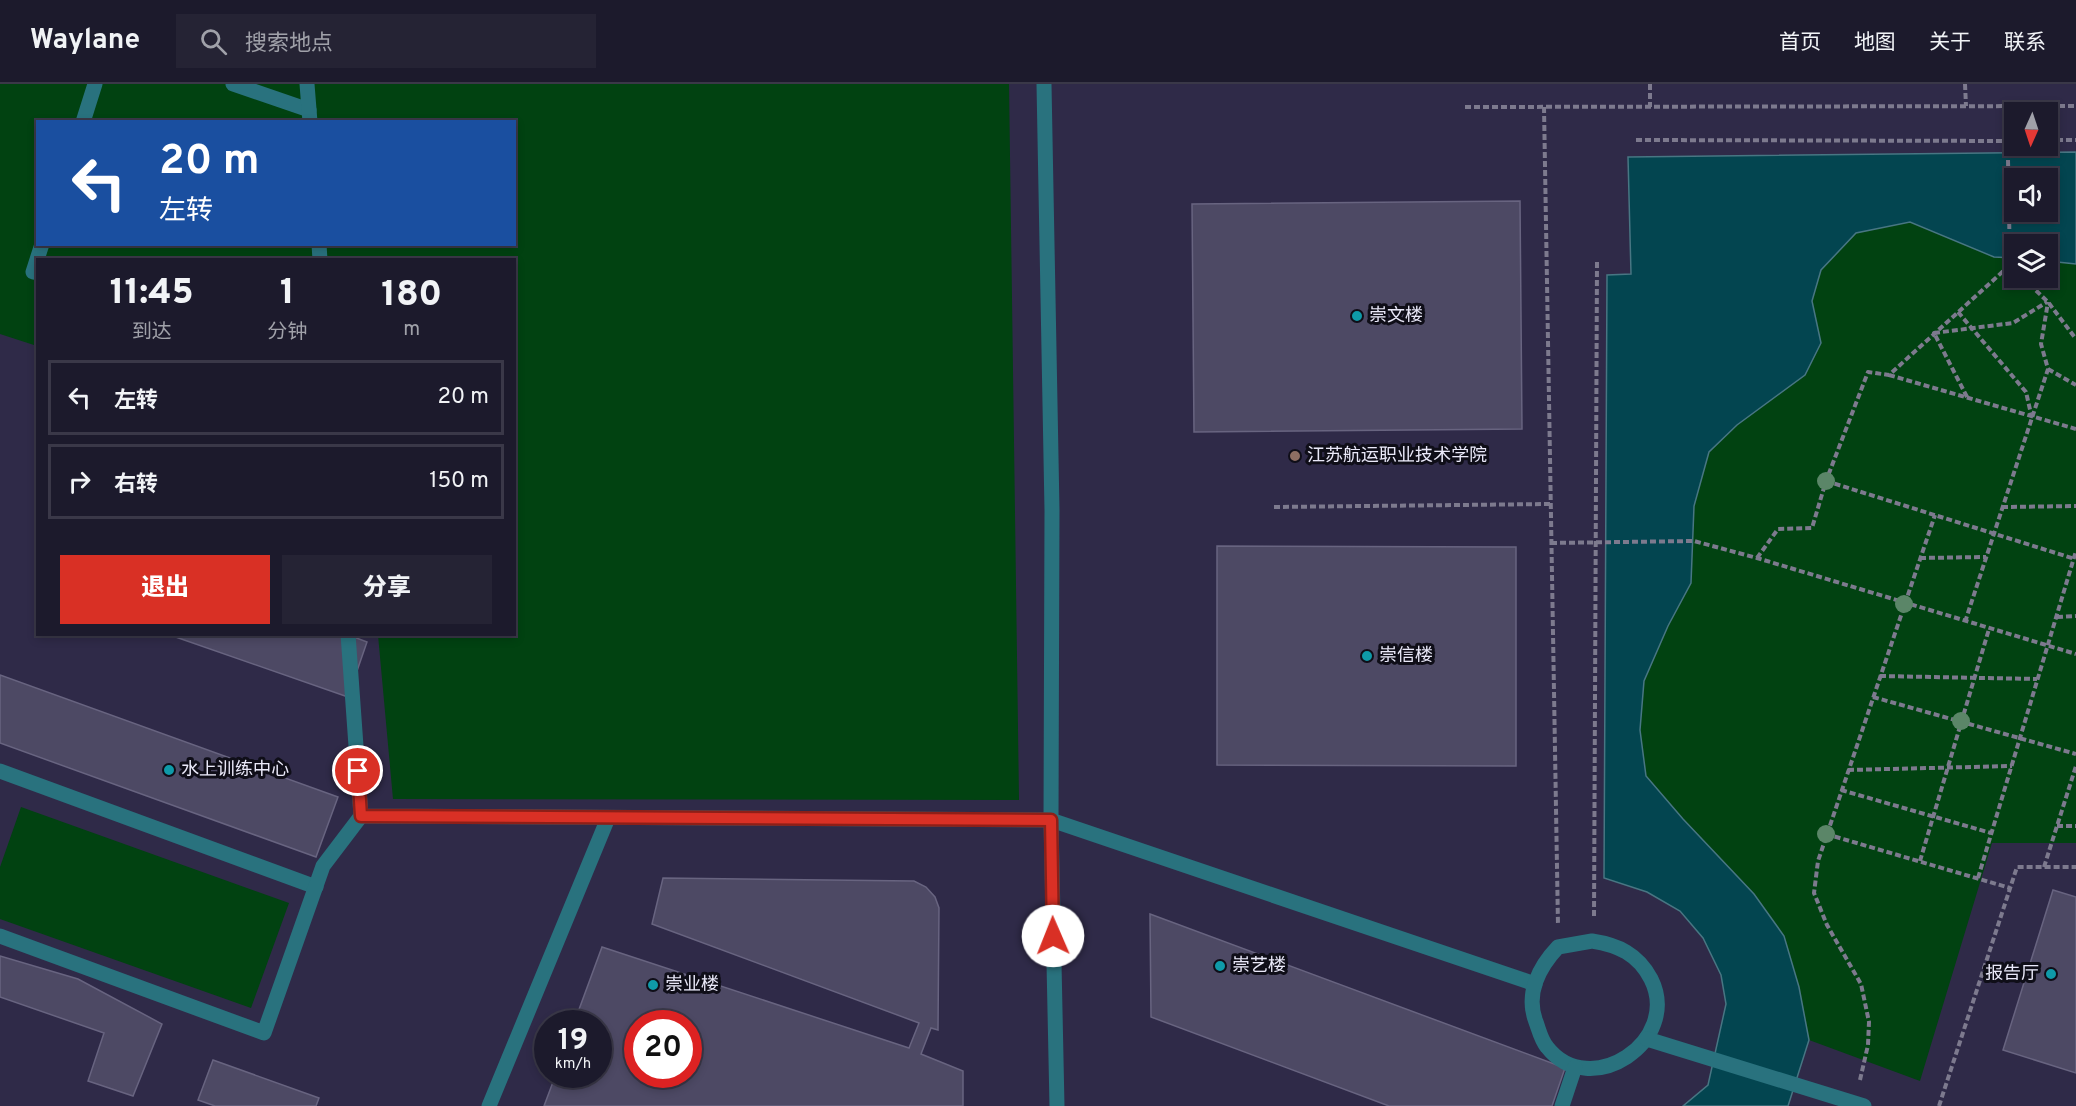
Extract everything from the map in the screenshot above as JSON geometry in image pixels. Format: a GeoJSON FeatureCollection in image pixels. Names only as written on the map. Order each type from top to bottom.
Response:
{"type":"FeatureCollection","features":[{"type":"Feature","properties":{"kind":"street"},"geometry":{"type":"LineString","coordinates":[[84,120],[95,84]]}},
{"type":"Feature","properties":{"kind":"street"},"geometry":{"type":"LineString","coordinates":[[233,84],[309,116],[307,84]]}},
{"type":"Feature","properties":{"kind":"street"},"geometry":{"type":"LineString","coordinates":[[1044,84],[1052,510],[1051,820],[1057,1106]]}},
{"type":"Feature","properties":{"kind":"street"},"geometry":{"type":"LineString","coordinates":[[0,936],[264,1034],[323,866],[361,816],[348,636]]}},
{"type":"Feature","properties":{"kind":"street"},"geometry":{"type":"LineString","coordinates":[[0,771],[316,887]]}},
{"type":"Feature","properties":{"kind":"street"},"geometry":{"type":"LineString","coordinates":[[361,816],[1051,820],[1535,984]]}},
{"type":"Feature","properties":{"kind":"street"},"geometry":{"type":"LineString","coordinates":[[489,1106],[608,818]]}},
{"type":"Feature","properties":{"kind":"street"},"geometry":{"type":"LineString","coordinates":[[1592,941],[1608,944],[1628,952],[1644,964],[1653,983],[1657,1003],[1656,1020],[1647,1039],[1632,1055],[1617,1064],[1594,1068],[1575,1068],[1557,1058],[1546,1046],[1534,1017],[1532,999],[1540,970],[1558,947],[1592,941]]}},
{"type":"Feature","properties":{"kind":"street"},"geometry":{"type":"LineString","coordinates":[[1647,1039],[1864,1106]]}},
{"type":"Feature","properties":{"kind":"street"},"geometry":{"type":"LineString","coordinates":[[1562,1106],[1575,1068]]}},
{"type":"Feature","properties":{"kind":"path"},"geometry":{"type":"LineString","coordinates":[[1650,84],[1650,107]]}},
{"type":"Feature","properties":{"kind":"path"},"geometry":{"type":"LineString","coordinates":[[1965,84],[1965,106]]}},
{"type":"Feature","properties":{"kind":"path"},"geometry":{"type":"LineString","coordinates":[[1465,107],[2004,106]]}},
{"type":"Feature","properties":{"kind":"path"},"geometry":{"type":"LineString","coordinates":[[2058,106],[2076,106]]}},
{"type":"Feature","properties":{"kind":"path"},"geometry":{"type":"LineString","coordinates":[[1544,107],[1558,947]]}},
{"type":"Feature","properties":{"kind":"path"},"geometry":{"type":"LineString","coordinates":[[1636,140],[2004,141]]}},
{"type":"Feature","properties":{"kind":"path"},"geometry":{"type":"LineString","coordinates":[[2058,140],[2076,140]]}},
{"type":"Feature","properties":{"kind":"path"},"geometry":{"type":"LineString","coordinates":[[2008,156],[2010,234]]}},
{"type":"Feature","properties":{"kind":"path"},"geometry":{"type":"LineString","coordinates":[[1594,916],[1597,262]]}},
{"type":"Feature","properties":{"kind":"path"},"geometry":{"type":"LineString","coordinates":[[1889,375],[2004,270]]}},
{"type":"Feature","properties":{"kind":"path"},"geometry":{"type":"LineString","coordinates":[[2033,288],[2048,302],[2076,339]]}},
{"type":"Feature","properties":{"kind":"path"},"geometry":{"type":"LineString","coordinates":[[1934,333],[2013,323],[2048,302]]}},
{"type":"Feature","properties":{"kind":"path"},"geometry":{"type":"LineString","coordinates":[[1965,622],[2048,369],[2041,344],[2048,302]]}},
{"type":"Feature","properties":{"kind":"path"},"geometry":{"type":"LineString","coordinates":[[1958,312],[2026,392],[2032,416]]}},
{"type":"Feature","properties":{"kind":"path"},"geometry":{"type":"LineString","coordinates":[[1934,333],[1967,398]]}},
{"type":"Feature","properties":{"kind":"path"},"geometry":{"type":"LineString","coordinates":[[2048,369],[2076,385]]}},
{"type":"Feature","properties":{"kind":"path"},"geometry":{"type":"LineString","coordinates":[[1757,558],[1778,529],[1812,528],[1826,481],[1868,372],[1889,375],[2076,429]]}},
{"type":"Feature","properties":{"kind":"path"},"geometry":{"type":"LineString","coordinates":[[1826,481],[2075,559]]}},
{"type":"Feature","properties":{"kind":"path"},"geometry":{"type":"LineString","coordinates":[[1274,507],[1551,504]]}},
{"type":"Feature","properties":{"kind":"path"},"geometry":{"type":"LineString","coordinates":[[2002,507],[2076,506]]}},
{"type":"Feature","properties":{"kind":"path"},"geometry":{"type":"LineString","coordinates":[[1860,1080],[1868,1045],[1869,1022],[1861,984],[1827,925],[1814,894],[1818,861],[1935,515]]}},
{"type":"Feature","properties":{"kind":"path"},"geometry":{"type":"LineString","coordinates":[[1551,543],[1694,541],[2076,654]]}},
{"type":"Feature","properties":{"kind":"path"},"geometry":{"type":"LineString","coordinates":[[1978,878],[2076,551]]}},
{"type":"Feature","properties":{"kind":"path"},"geometry":{"type":"LineString","coordinates":[[1920,558],[1986,557]]}},
{"type":"Feature","properties":{"kind":"path"},"geometry":{"type":"LineString","coordinates":[[2057,617],[2076,616]]}},
{"type":"Feature","properties":{"kind":"path"},"geometry":{"type":"LineString","coordinates":[[1920,861],[1989,629]]}},
{"type":"Feature","properties":{"kind":"path"},"geometry":{"type":"LineString","coordinates":[[1880,676],[2037,679]]}},
{"type":"Feature","properties":{"kind":"path"},"geometry":{"type":"LineString","coordinates":[[1873,697],[2076,754]]}},
{"type":"Feature","properties":{"kind":"path"},"geometry":{"type":"LineString","coordinates":[[1848,770],[2012,766]]}},
{"type":"Feature","properties":{"kind":"path"},"geometry":{"type":"LineString","coordinates":[[2044,867],[2076,766]]}},
{"type":"Feature","properties":{"kind":"path"},"geometry":{"type":"LineString","coordinates":[[1841,790],[1992,833]]}},
{"type":"Feature","properties":{"kind":"path"},"geometry":{"type":"LineString","coordinates":[[2057,826],[2076,826]]}},
{"type":"Feature","properties":{"kind":"path"},"geometry":{"type":"LineString","coordinates":[[1826,834],[2010,888]]}},
{"type":"Feature","properties":{"kind":"path"},"geometry":{"type":"LineString","coordinates":[[1939,1106],[2017,867],[2076,867]]}},
{"type":"Feature","properties":{"kind":"shaded area","name":"江苏航运职业技术学院"},"geometry":{"type":"Polygon","coordinates":[[[0,84],[2076,84],[2076,1106],[0,1106],[0,84]]]}},
{"type":"Feature","properties":{"kind":"shaded area"},"geometry":{"type":"Polygon","coordinates":[[[2058,152],[2076,152],[2076,264],[2058,262],[2058,234],[2004,234],[2004,258],[1994,257],[1910,222],[1856,233],[1821,270],[1812,301],[1821,343],[1805,375],[1737,425],[1709,452],[1694,506],[1691,583],[1668,626],[1644,681],[1640,730],[1646,776],[1754,894],[1784,936],[1799,987],[1809,1040],[1788,1106],[1683,1106],[1708,1085],[1726,1004],[1721,975],[1703,938],[1680,911],[1647,892],[1604,878],[1607,275],[1631,274],[1628,157],[2004,153],[2004,156],[2058,156],[2058,152]]]}},
{"type":"Feature","properties":{"kind":"green space"},"geometry":{"type":"Polygon","coordinates":[[[0,84],[1009,84],[1019,800],[393,799],[378,636],[516,636],[516,258],[36,258],[36,346],[0,334],[0,84]]]}},
{"type":"Feature","properties":{"kind":"green space"},"geometry":{"type":"Polygon","coordinates":[[[2058,153],[2076,153],[2076,843],[1992,843],[1920,1081],[1809,1040],[1726,1004],[1721,975],[1703,938],[1680,911],[1647,892],[1604,878],[1607,275],[1631,274],[1628,157],[2004,154],[2004,156],[2058,156],[2058,153]]]}},
{"type":"Feature","properties":{"kind":"green space"},"geometry":{"type":"Polygon","coordinates":[[[21,807],[289,903],[251,1008],[0,919],[0,867],[21,807]]]}},
{"type":"Feature","properties":{"kind":"building","name":"崇文楼"},"geometry":{"type":"Polygon","coordinates":[[[1520,201],[1522,429],[1194,432],[1192,204],[1520,201]]]}},
{"type":"Feature","properties":{"kind":"building","name":"崇信楼"},"geometry":{"type":"Polygon","coordinates":[[[1217,546],[1516,547],[1516,766],[1217,765],[1217,546]]]}},
{"type":"Feature","properties":{"kind":"building"},"geometry":{"type":"Polygon","coordinates":[[[173,636],[351,636],[367,642],[348,697],[173,636]]]}},
{"type":"Feature","properties":{"kind":"building","name":"水上训练中心"},"geometry":{"type":"Polygon","coordinates":[[[0,675],[338,797],[316,857],[0,743],[0,675]]]}},
{"type":"Feature","properties":{"kind":"building","name":"崇业楼"},"geometry":{"type":"Polygon","coordinates":[[[663,878],[914,881],[926,887],[935,897],[939,908],[938,1030],[931,1028],[921,1054],[963,1071],[963,1106],[544,1106],[551,1088],[612,1088],[612,1010],[579,1010],[602,947],[909,1048],[919,1023],[652,924],[663,878]]]}},
{"type":"Feature","properties":{"kind":"building","name":"报告厅"},"geometry":{"type":"Polygon","coordinates":[[[2053,890],[2076,897],[2076,1073],[2003,1050],[2053,890]]]}},
{"type":"Feature","properties":{"kind":"building","name":"崇艺楼"},"geometry":{"type":"Polygon","coordinates":[[[1150,914],[1565,1068],[1552,1106],[1389,1106],[1151,1017],[1150,914]]]}},
{"type":"Feature","properties":{"kind":"building"},"geometry":{"type":"Polygon","coordinates":[[[0,956],[78,979],[162,1024],[133,1096],[88,1081],[104,1033],[0,997],[0,956]]]}},
{"type":"Feature","properties":{"kind":"building"},"geometry":{"type":"Polygon","coordinates":[[[213,1060],[319,1098],[316,1106],[215,1106],[198,1100],[213,1060]]]}},
{"type":"Feature","properties":{"kind":"place","name":"崇文楼"},"geometry":{"type":"Point","coordinates":[1357,316]}},
{"type":"Feature","properties":{"kind":"place","name":"江苏航运职业技术学院"},"geometry":{"type":"Point","coordinates":[1295,456]}},
{"type":"Feature","properties":{"kind":"place","name":"崇信楼"},"geometry":{"type":"Point","coordinates":[1367,656]}},
{"type":"Feature","properties":{"kind":"place","name":"水上训练中心"},"geometry":{"type":"Point","coordinates":[169,770]}},
{"type":"Feature","properties":{"kind":"place","name":"崇艺楼"},"geometry":{"type":"Point","coordinates":[1220,966]}},
{"type":"Feature","properties":{"kind":"place","name":"报告厅"},"geometry":{"type":"Point","coordinates":[2051,974]}},
{"type":"Feature","properties":{"kind":"place","name":"崇业楼"},"geometry":{"type":"Point","coordinates":[653,985]}},
{"type":"Feature","properties":{"kind":"route"},"geometry":{"type":"LineString","coordinates":[[358,771],[361,816],[1051,820],[1053,936]]}}]}
